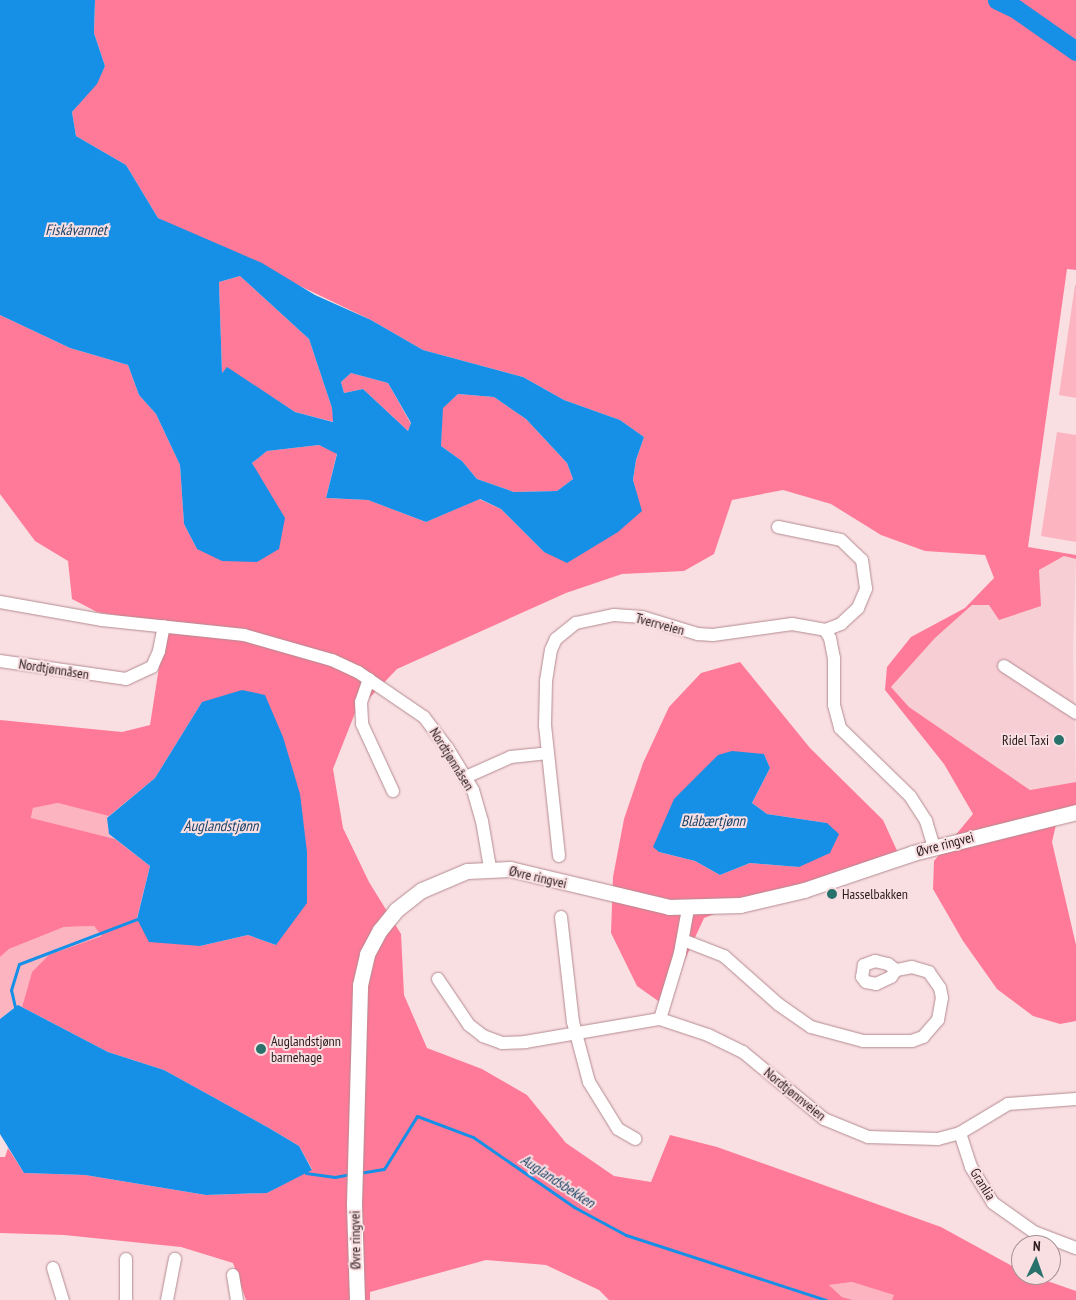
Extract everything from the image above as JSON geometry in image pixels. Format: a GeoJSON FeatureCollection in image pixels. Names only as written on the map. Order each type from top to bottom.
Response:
{"type":"FeatureCollection","features":[{"type":"Feature","properties":{"kind":"street"},"geometry":{"type":"LineString","coordinates":[[778,527],[841,540],[862,560],[867,580],[860,604],[841,624],[825,630],[830,638],[834,658],[834,705],[840,728],[910,796],[926,821],[934,848]]}},
{"type":"Feature","properties":{"kind":"street","name":"Nordtjønnåsen"},"geometry":{"type":"LineString","coordinates":[[0,602],[48,613],[244,635],[332,660],[369,679],[424,717],[466,777],[479,809],[490,868]]}},
{"type":"Feature","properties":{"kind":"street","name":"Tverrveien"},"geometry":{"type":"LineString","coordinates":[[559,856],[548,753],[545,696],[551,650],[556,639],[576,623],[600,616],[627,615],[698,634],[725,634],[792,624],[825,630]]}},
{"type":"Feature","properties":{"kind":"street","name":"Nordtjønnåsen"},"geometry":{"type":"LineString","coordinates":[[0,661],[126,679],[152,667],[159,652],[164,626]]}},
{"type":"Feature","properties":{"kind":"street"},"geometry":{"type":"LineString","coordinates":[[1004,666],[1076,713]]}},
{"type":"Feature","properties":{"kind":"street"},"geometry":{"type":"LineString","coordinates":[[369,679],[361,702],[362,724],[393,791]]}},
{"type":"Feature","properties":{"kind":"street"},"geometry":{"type":"LineString","coordinates":[[466,777],[510,757],[548,753]]}},
{"type":"Feature","properties":{"kind":"street","name":"Øvre ringvei"},"geometry":{"type":"LineString","coordinates":[[357,1300],[354,1203],[355,1147],[358,1001],[363,968],[372,941],[396,910],[422,890],[456,874],[490,868],[530,873],[645,903],[688,908],[740,905],[783,896],[934,848],[1076,812]]}},
{"type":"Feature","properties":{"kind":"street"},"geometry":{"type":"LineString","coordinates":[[660,1019],[683,940],[688,908]]}},
{"type":"Feature","properties":{"kind":"street"},"geometry":{"type":"LineString","coordinates":[[561,917],[575,1033],[589,1082],[597,1099],[618,1129],[635,1138]]}},
{"type":"Feature","properties":{"kind":"street"},"geometry":{"type":"LineString","coordinates":[[683,940],[724,956],[778,1004],[811,1027],[863,1041],[912,1041],[923,1037],[938,1020],[942,998],[935,979],[919,968],[896,970]]}},
{"type":"Feature","properties":{"kind":"street","name":"Nordtjønnveien"},"geometry":{"type":"LineString","coordinates":[[438,979],[469,1025],[491,1040],[525,1042],[660,1019],[708,1035],[743,1052],[814,1112],[855,1134],[886,1140],[922,1141],[960,1133],[1008,1104],[1076,1099]]}},
{"type":"Feature","properties":{"kind":"street","name":"Granlia"},"geometry":{"type":"LineString","coordinates":[[960,1133],[971,1167],[993,1202],[1034,1232],[1076,1248]]}},
{"type":"Feature","properties":{"kind":"street"},"geometry":{"type":"LineString","coordinates":[[126,1259],[126,1300]]}},
{"type":"Feature","properties":{"kind":"street"},"geometry":{"type":"LineString","coordinates":[[167,1300],[175,1259]]}},
{"type":"Feature","properties":{"kind":"street"},"geometry":{"type":"LineString","coordinates":[[54,1268],[62,1300]]}},
{"type":"Feature","properties":{"kind":"street"},"geometry":{"type":"LineString","coordinates":[[233,1275],[237,1300]]}},
{"type":"Feature","properties":{"kind":"shaded area"},"geometry":{"type":"Polygon","coordinates":[[[95,0],[1076,0],[1076,270],[1067,269],[1028,547],[1076,555],[1076,559],[1064,556],[1039,570],[1041,606],[999,620],[989,605],[972,605],[935,638],[891,687],[909,707],[1030,790],[1076,782],[1076,814],[1058,816],[1052,842],[1076,945],[1076,1021],[1060,1024],[1033,1016],[997,989],[963,941],[933,889],[934,861],[973,814],[944,764],[885,690],[887,667],[911,637],[965,608],[994,578],[985,555],[925,551],[881,535],[831,504],[783,490],[732,500],[714,554],[684,571],[622,574],[566,593],[397,669],[355,713],[333,769],[343,828],[369,882],[401,934],[404,995],[427,1048],[482,1069],[527,1095],[566,1143],[614,1176],[651,1182],[670,1135],[717,1147],[941,1227],[1011,1266],[1011,1285],[1059,1285],[1076,1291],[1076,1300],[892,1300],[894,1295],[852,1282],[829,1285],[842,1297],[853,1300],[609,1300],[599,1290],[546,1265],[486,1260],[370,1292],[370,1300],[246,1300],[233,1263],[181,1247],[64,1235],[0,1233],[0,1157],[5,1157],[8,1148],[24,1173],[85,1175],[206,1195],[267,1193],[312,1169],[299,1146],[269,1128],[164,1070],[108,1052],[22,1007],[32,972],[49,955],[102,936],[94,926],[64,927],[9,949],[0,957],[0,720],[122,732],[150,725],[159,667],[157,622],[97,612],[72,599],[68,561],[35,541],[0,494],[0,315],[70,348],[128,365],[139,395],[156,414],[180,465],[184,524],[197,549],[260,480],[252,463],[267,451],[319,445],[337,453],[326,498],[368,500],[426,522],[479,499],[501,509],[544,552],[641,511],[633,480],[636,460],[644,437],[620,420],[564,400],[523,377],[423,350],[371,320],[158,218],[126,165],[76,136],[72,112],[96,84],[105,66],[94,33],[95,0]],[[202,702],[155,778],[109,816],[58,803],[33,808],[31,818],[115,839],[150,866],[137,918],[200,946],[248,935],[276,945],[202,702]]]}},
{"type":"Feature","properties":{"kind":"shaded area"},"geometry":{"type":"Polygon","coordinates":[[[240,276],[309,339],[332,408],[334,422],[295,412],[227,368],[222,373],[219,282],[240,276]]]}},
{"type":"Feature","properties":{"kind":"shaded area"},"geometry":{"type":"Polygon","coordinates":[[[1076,285],[1076,398],[1059,395],[1076,285]]]}},
{"type":"Feature","properties":{"kind":"shaded area"},"geometry":{"type":"Polygon","coordinates":[[[351,373],[388,383],[411,424],[408,431],[363,389],[344,393],[341,382],[351,373]]]}},
{"type":"Feature","properties":{"kind":"shaded area"},"geometry":{"type":"Polygon","coordinates":[[[458,394],[494,397],[526,419],[567,463],[573,479],[557,491],[514,492],[477,479],[462,461],[441,446],[442,408],[458,394]]]}},
{"type":"Feature","properties":{"kind":"shaded area"},"geometry":{"type":"Polygon","coordinates":[[[1057,432],[1076,435],[1076,542],[1041,536],[1057,432]]]}},
{"type":"Feature","properties":{"kind":"shaded area"},"geometry":{"type":"Polygon","coordinates":[[[1064,556],[1076,559],[1073,650],[1076,782],[1030,790],[909,707],[891,687],[935,638],[972,605],[989,605],[1039,570],[1064,556]]]}},
{"type":"Feature","properties":{"kind":"shaded area"},"geometry":{"type":"Polygon","coordinates":[[[740,662],[810,748],[883,820],[899,855],[868,877],[812,891],[753,899],[704,918],[682,966],[661,1003],[637,986],[611,933],[613,877],[624,819],[643,763],[669,707],[701,673],[740,662]],[[764,754],[659,852],[695,861],[720,875],[750,863],[799,867],[827,823],[767,814],[752,803],[770,768],[764,754]]]}},
{"type":"Feature","properties":{"kind":"shaded area"},"geometry":{"type":"Polygon","coordinates":[[[58,803],[105,813],[109,816],[109,834],[115,839],[31,819],[33,808],[58,803]]]}},
{"type":"Feature","properties":{"kind":"shaded area"},"geometry":{"type":"Polygon","coordinates":[[[94,926],[103,936],[49,956],[32,972],[22,1007],[15,1007],[0,1019],[0,957],[9,949],[64,927],[94,926]]]}},
{"type":"Feature","properties":{"kind":"shaded area"},"geometry":{"type":"Polygon","coordinates":[[[852,1282],[895,1295],[892,1300],[853,1300],[842,1297],[829,1285],[852,1282]]]}},
{"type":"Feature","properties":{"kind":"water","name":"Fiskåvannet"},"geometry":{"type":"Polygon","coordinates":[[[0,0],[95,0],[94,33],[105,66],[97,84],[72,112],[76,136],[126,165],[158,218],[262,263],[315,295],[371,320],[423,350],[523,377],[564,400],[620,420],[644,437],[636,460],[633,480],[642,511],[618,532],[567,563],[544,552],[501,509],[480,499],[426,522],[368,500],[326,498],[337,454],[319,445],[267,451],[252,463],[285,518],[279,549],[257,562],[222,561],[197,549],[184,524],[180,465],[156,414],[139,395],[128,365],[70,348],[0,315],[0,0]],[[240,276],[219,282],[222,373],[227,367],[295,412],[333,422],[332,408],[309,339],[240,276]],[[351,373],[341,382],[344,393],[363,389],[408,431],[411,423],[388,383],[351,373]],[[458,394],[443,408],[441,446],[462,461],[477,479],[514,492],[557,491],[573,479],[567,463],[526,419],[494,397],[458,394]]]}},
{"type":"Feature","properties":{"kind":"water","name":"Auglandstjønn"},"geometry":{"type":"Polygon","coordinates":[[[242,690],[265,695],[283,737],[300,794],[307,852],[307,903],[276,945],[248,935],[200,946],[149,942],[137,919],[150,866],[109,834],[107,818],[155,778],[202,702],[242,690]]]}},
{"type":"Feature","properties":{"kind":"water","name":"Blåbærtjønn"},"geometry":{"type":"Polygon","coordinates":[[[732,751],[764,754],[770,768],[752,803],[767,814],[827,823],[839,834],[830,853],[799,867],[750,863],[720,875],[695,861],[659,852],[653,847],[674,799],[718,755],[732,751]]]}},
{"type":"Feature","properties":{"kind":"water"},"geometry":{"type":"Polygon","coordinates":[[[18,1005],[108,1052],[164,1070],[269,1128],[299,1146],[312,1170],[267,1193],[206,1195],[85,1175],[24,1173],[0,1134],[0,1019],[18,1005]]]}},
{"type":"Feature","properties":{"kind":"waterway"},"geometry":{"type":"LineString","coordinates":[[997,0],[1016,9],[1076,51]]}},
{"type":"Feature","properties":{"kind":"waterway"},"geometry":{"type":"LineString","coordinates":[[15,1007],[11,990],[19,964],[137,919]]}},
{"type":"Feature","properties":{"kind":"waterway","name":"Auglandsbekken"},"geometry":{"type":"LineString","coordinates":[[359,1173],[384,1169],[417,1116],[473,1137],[574,1207],[626,1235],[826,1300]]}},
{"type":"Feature","properties":{"kind":"waterway","name":"Auglandsbekken"},"geometry":{"type":"LineString","coordinates":[[306,1173],[335,1177],[350,1174]]}},
{"type":"Feature","properties":{"kind":"place","name":"Ridel Taxi"},"geometry":{"type":"Point","coordinates":[1059,740]}},
{"type":"Feature","properties":{"kind":"place","name":"Hasselbakken"},"geometry":{"type":"Point","coordinates":[832,894]}},
{"type":"Feature","properties":{"kind":"place","name":"Auglandstjønn barnehage"},"geometry":{"type":"Point","coordinates":[261,1049]}}]}
